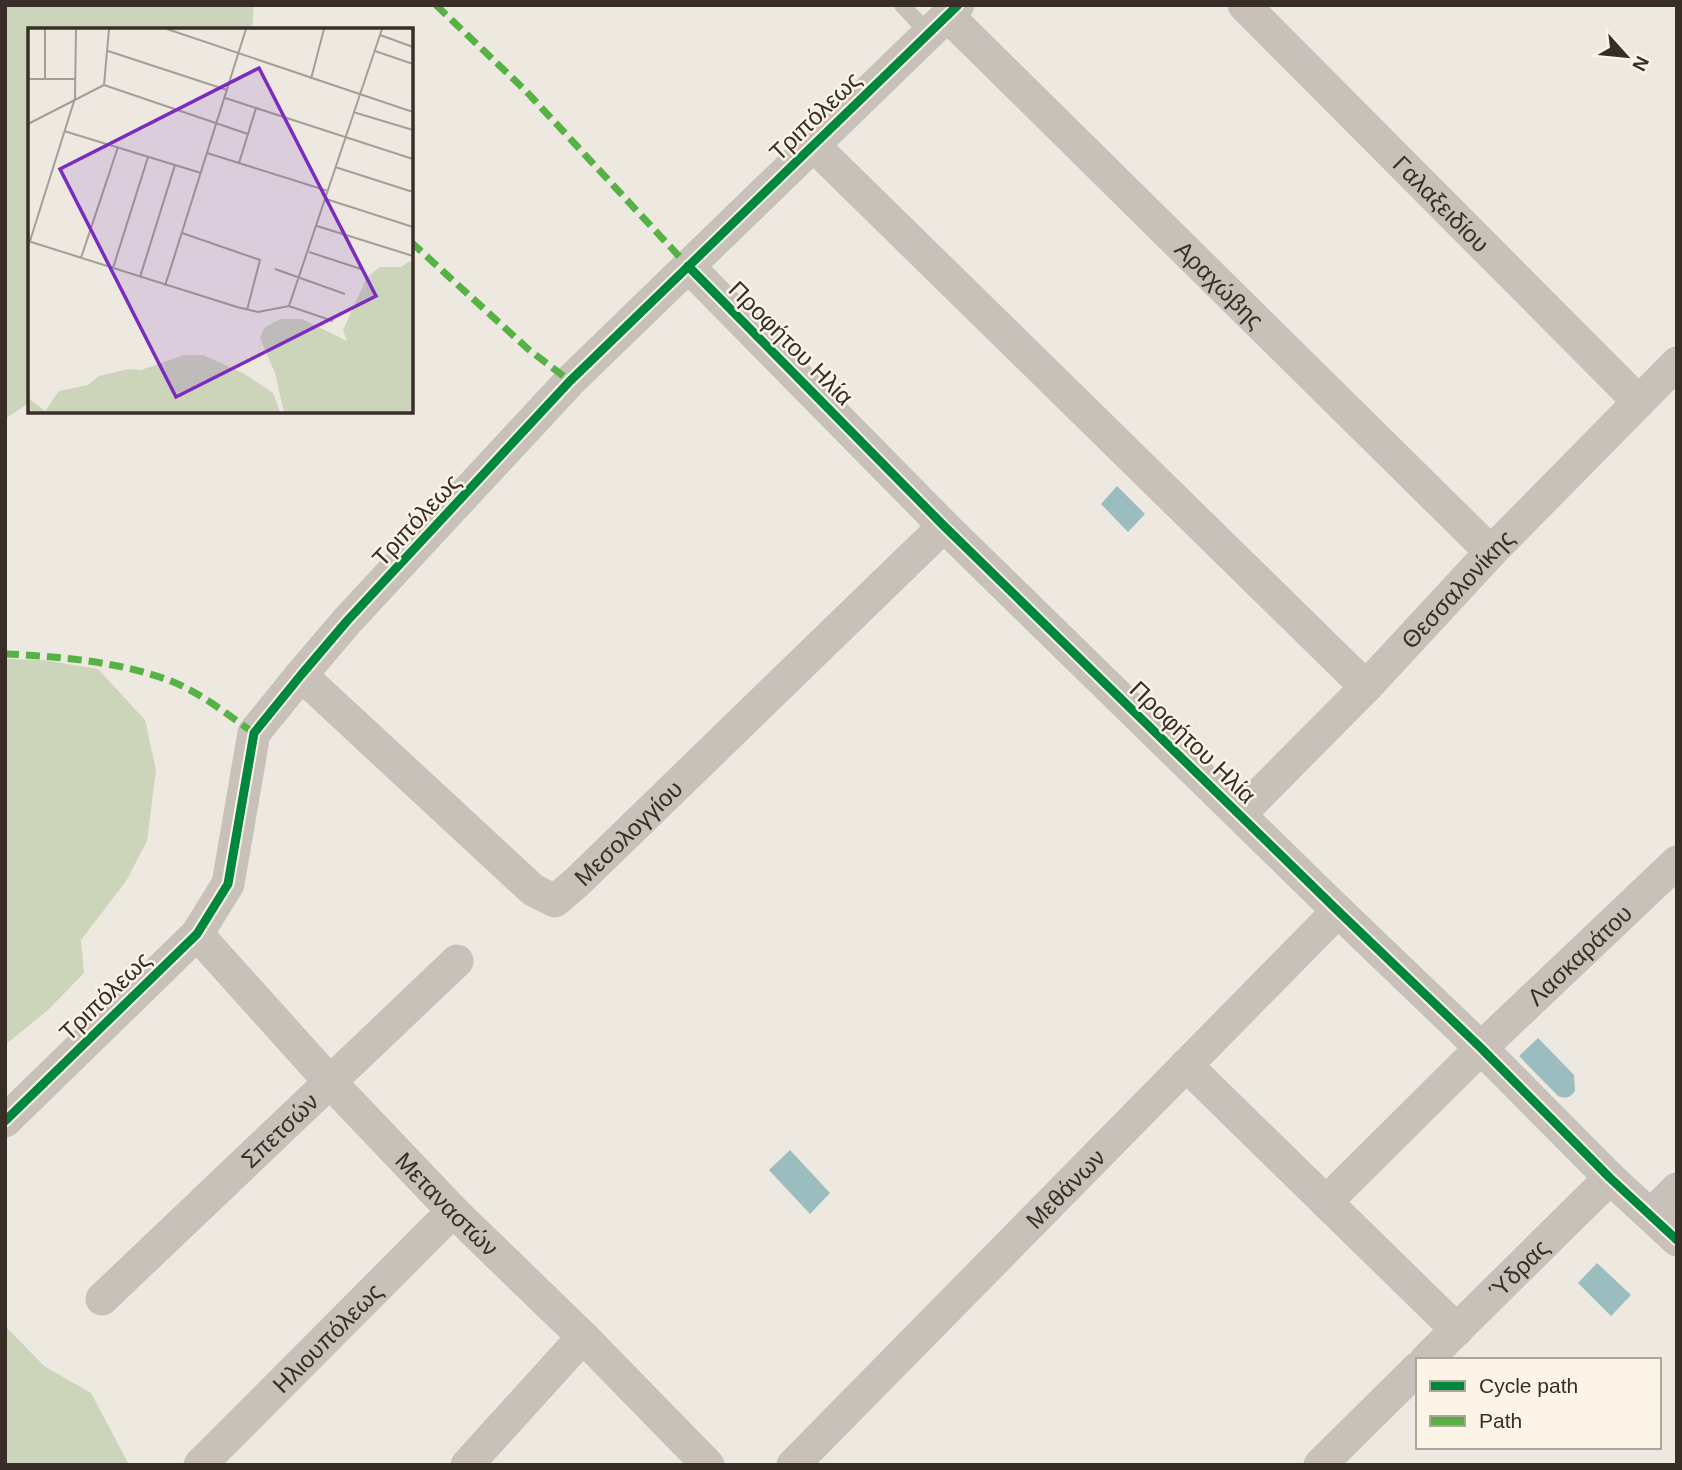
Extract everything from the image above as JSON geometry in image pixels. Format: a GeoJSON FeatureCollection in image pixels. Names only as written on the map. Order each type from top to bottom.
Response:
{"type":"FeatureCollection","features":[{"type":"Feature","properties":{"kind":"street","name":"Γαλαξειδίου"},"geometry":{"type":"LineString","coordinates":[[1244,5],[1639,402]]}},
{"type":"Feature","properties":{"kind":"street","name":"Τριπόλεως"},"geometry":{"type":"LineString","coordinates":[[5,1121],[197,934],[228,884],[254,733],[347,621],[570,381],[945,18]]}},
{"type":"Feature","properties":{"kind":"street","name":"Αραχώβης"},"geometry":{"type":"LineString","coordinates":[[945,18],[1491,552]]}},
{"type":"Feature","properties":{"kind":"street"},"geometry":{"type":"LineString","coordinates":[[813,145],[1366,687]]}},
{"type":"Feature","properties":{"kind":"street","name":"Προφήτου Ηλία"},"geometry":{"type":"LineString","coordinates":[[688,265],[944,526],[1610,1178],[1677,1240]]}},
{"type":"Feature","properties":{"kind":"street","name":"Θεσσαλονίκης"},"geometry":{"type":"LineString","coordinates":[[1240,814],[1366,687],[1491,552],[1677,363]]}},
{"type":"Feature","properties":{"kind":"street","name":"Μεσολογγίου"},"geometry":{"type":"LineString","coordinates":[[301,675],[533,891],[555,901],[944,526]]}},
{"type":"Feature","properties":{"kind":"street","name":"Λασκαράτου"},"geometry":{"type":"LineString","coordinates":[[1326,1202],[1480,1048],[1677,862]]}},
{"type":"Feature","properties":{"kind":"street","name":"Μεθάνων"},"geometry":{"type":"LineString","coordinates":[[793,1465],[1338,911]]}},
{"type":"Feature","properties":{"kind":"street","name":"Μεταναστών"},"geometry":{"type":"LineString","coordinates":[[197,934],[331,1083],[453,1211],[583,1337],[708,1465]]}},
{"type":"Feature","properties":{"kind":"street","name":"Σπετσών"},"geometry":{"type":"LineString","coordinates":[[102,1299],[457,961]]}},
{"type":"Feature","properties":{"kind":"street"},"geometry":{"type":"LineString","coordinates":[[1186,1065],[1457,1330]]}},
{"type":"Feature","properties":{"kind":"street","name":"Ύδρας"},"geometry":{"type":"LineString","coordinates":[[1428,1358],[1610,1178]]}},
{"type":"Feature","properties":{"kind":"street"},"geometry":{"type":"LineString","coordinates":[[1650,1215],[1677,1189]]}},
{"type":"Feature","properties":{"kind":"street","name":"Ηλιουπόλεως"},"geometry":{"type":"LineString","coordinates":[[200,1465],[453,1211]]}},
{"type":"Feature","properties":{"kind":"street"},"geometry":{"type":"LineString","coordinates":[[467,1465],[583,1337]]}},
{"type":"Feature","properties":{"kind":"street"},"geometry":{"type":"LineString","coordinates":[[1320,1465],[1416,1370]]}},
{"type":"Feature","properties":{"kind":"lane"},"geometry":{"type":"LineString","coordinates":[[902,5],[945,18]]}},
{"type":"Feature","properties":{"kind":"green space"},"geometry":{"type":"Polygon","coordinates":[[[5,5],[254,5],[252,28],[28,28],[28,403],[5,419],[5,5]]]}},
{"type":"Feature","properties":{"kind":"green space"},"geometry":{"type":"Polygon","coordinates":[[[5,659],[42,660],[98,669],[145,720],[156,770],[147,841],[126,881],[81,940],[84,973],[49,1009],[5,1045],[5,659]]]}},
{"type":"Feature","properties":{"kind":"green space"},"geometry":{"type":"Polygon","coordinates":[[[5,1326],[44,1366],[91,1393],[129,1465],[5,1465],[5,1326]]]}},
{"type":"Feature","properties":{"kind":"water"},"geometry":{"type":"Polygon","coordinates":[[[1117,486],[1145,514],[1128,532],[1101,504],[1117,486]]]}},
{"type":"Feature","properties":{"kind":"water"},"geometry":{"type":"Polygon","coordinates":[[[1538,1038],[1574,1075],[1575,1091],[1570,1096],[1558,1096],[1519,1056],[1538,1038]]]}},
{"type":"Feature","properties":{"kind":"water"},"geometry":{"type":"Polygon","coordinates":[[[790,1150],[830,1193],[810,1214],[769,1170],[790,1150]]]}},
{"type":"Feature","properties":{"kind":"water"},"geometry":{"type":"Polygon","coordinates":[[[1597,1263],[1631,1295],[1611,1316],[1578,1283],[1597,1263]]]}},
{"type":"Feature","properties":{"kind":"marked path"},"geometry":{"type":"LineString","coordinates":[[436,5],[525,90],[688,266]]}},
{"type":"Feature","properties":{"kind":"marked path"},"geometry":{"type":"LineString","coordinates":[[413,244],[528,349],[570,381]]}},
{"type":"Feature","properties":{"kind":"marked path"},"geometry":{"type":"LineString","coordinates":[[5,654],[89,661],[152,674],[193,692],[254,733]]}},
{"type":"Feature","properties":{"kind":"cycle path"},"geometry":{"type":"LineString","coordinates":[[5,1121],[197,934],[228,884],[254,733],[347,621],[570,381],[958,5]]}},
{"type":"Feature","properties":{"kind":"cycle path"},"geometry":{"type":"LineString","coordinates":[[688,266],[944,526],[1481,1048],[1610,1178],[1677,1240]]}}]}
